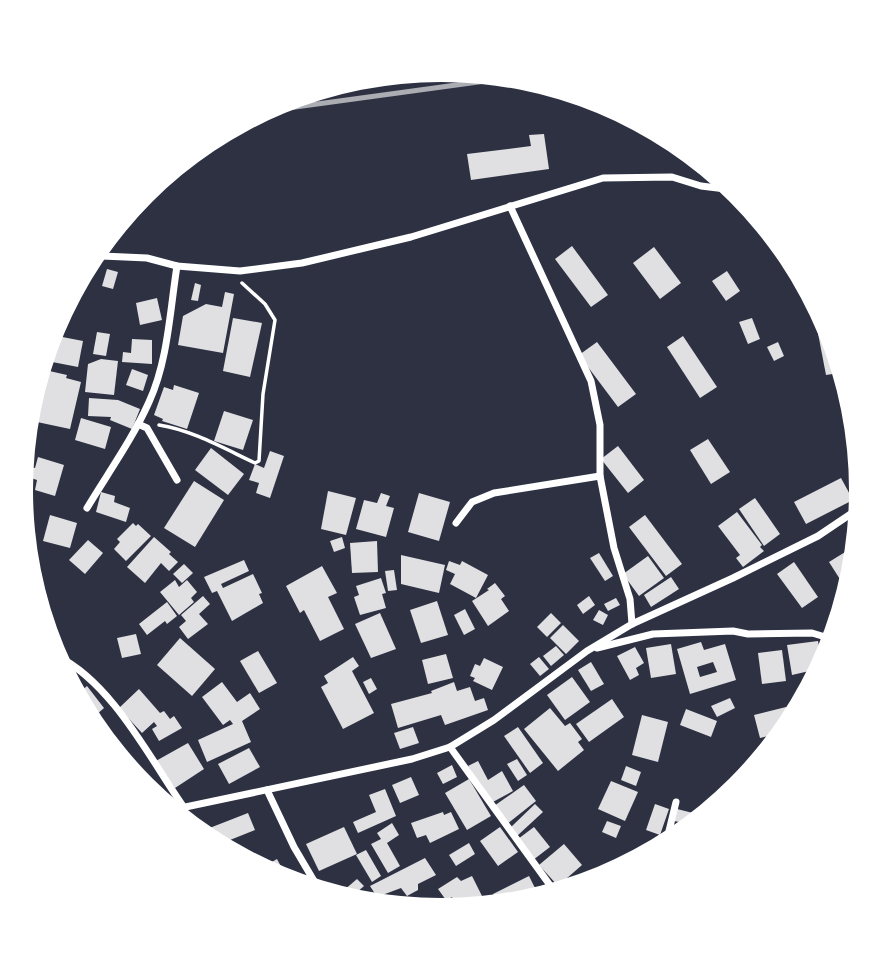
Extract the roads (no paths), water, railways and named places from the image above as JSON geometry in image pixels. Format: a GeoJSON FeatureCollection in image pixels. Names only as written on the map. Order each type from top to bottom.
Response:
{"type":"FeatureCollection","features":[{"type":"Feature","properties":{"kind":"street"},"geometry":{"type":"LineString","coordinates":[[107,256],[147,258],[177,265],[240,271],[302,263],[397,240],[603,178],[672,177],[716,188]]}},
{"type":"Feature","properties":{"kind":"street"},"geometry":{"type":"LineString","coordinates":[[510,206],[591,382],[600,425],[600,476],[614,548],[630,599],[632,624]]}},
{"type":"Feature","properties":{"kind":"street"},"geometry":{"type":"LineString","coordinates":[[87,509],[114,468],[150,400],[160,369],[177,265]]}},
{"type":"Feature","properties":{"kind":"street"},"geometry":{"type":"LineString","coordinates":[[138,424],[147,428],[177,480]]}},
{"type":"Feature","properties":{"kind":"street"},"geometry":{"type":"LineString","coordinates":[[456,523],[472,502],[494,493],[600,476]]}},
{"type":"Feature","properties":{"kind":"street"},"geometry":{"type":"LineString","coordinates":[[183,806],[412,759],[450,747],[494,720],[587,651],[632,624],[818,536],[849,515]]}},
{"type":"Feature","properties":{"kind":"street"},"geometry":{"type":"LineString","coordinates":[[587,651],[653,634],[733,631],[748,634],[812,633],[823,636]]}},
{"type":"Feature","properties":{"kind":"street"},"geometry":{"type":"LineString","coordinates":[[72,664],[113,704],[173,798]]}},
{"type":"Feature","properties":{"kind":"street"},"geometry":{"type":"LineString","coordinates":[[450,747],[549,884]]}},
{"type":"Feature","properties":{"kind":"street"},"geometry":{"type":"LineString","coordinates":[[267,790],[312,878]]}},
{"type":"Feature","properties":{"kind":"street"},"geometry":{"type":"LineString","coordinates":[[670,828],[676,802]]}},
{"type":"Feature","properties":{"kind":"railway"},"geometry":{"type":"LineString","coordinates":[[302,106],[470,83]]}}]}
